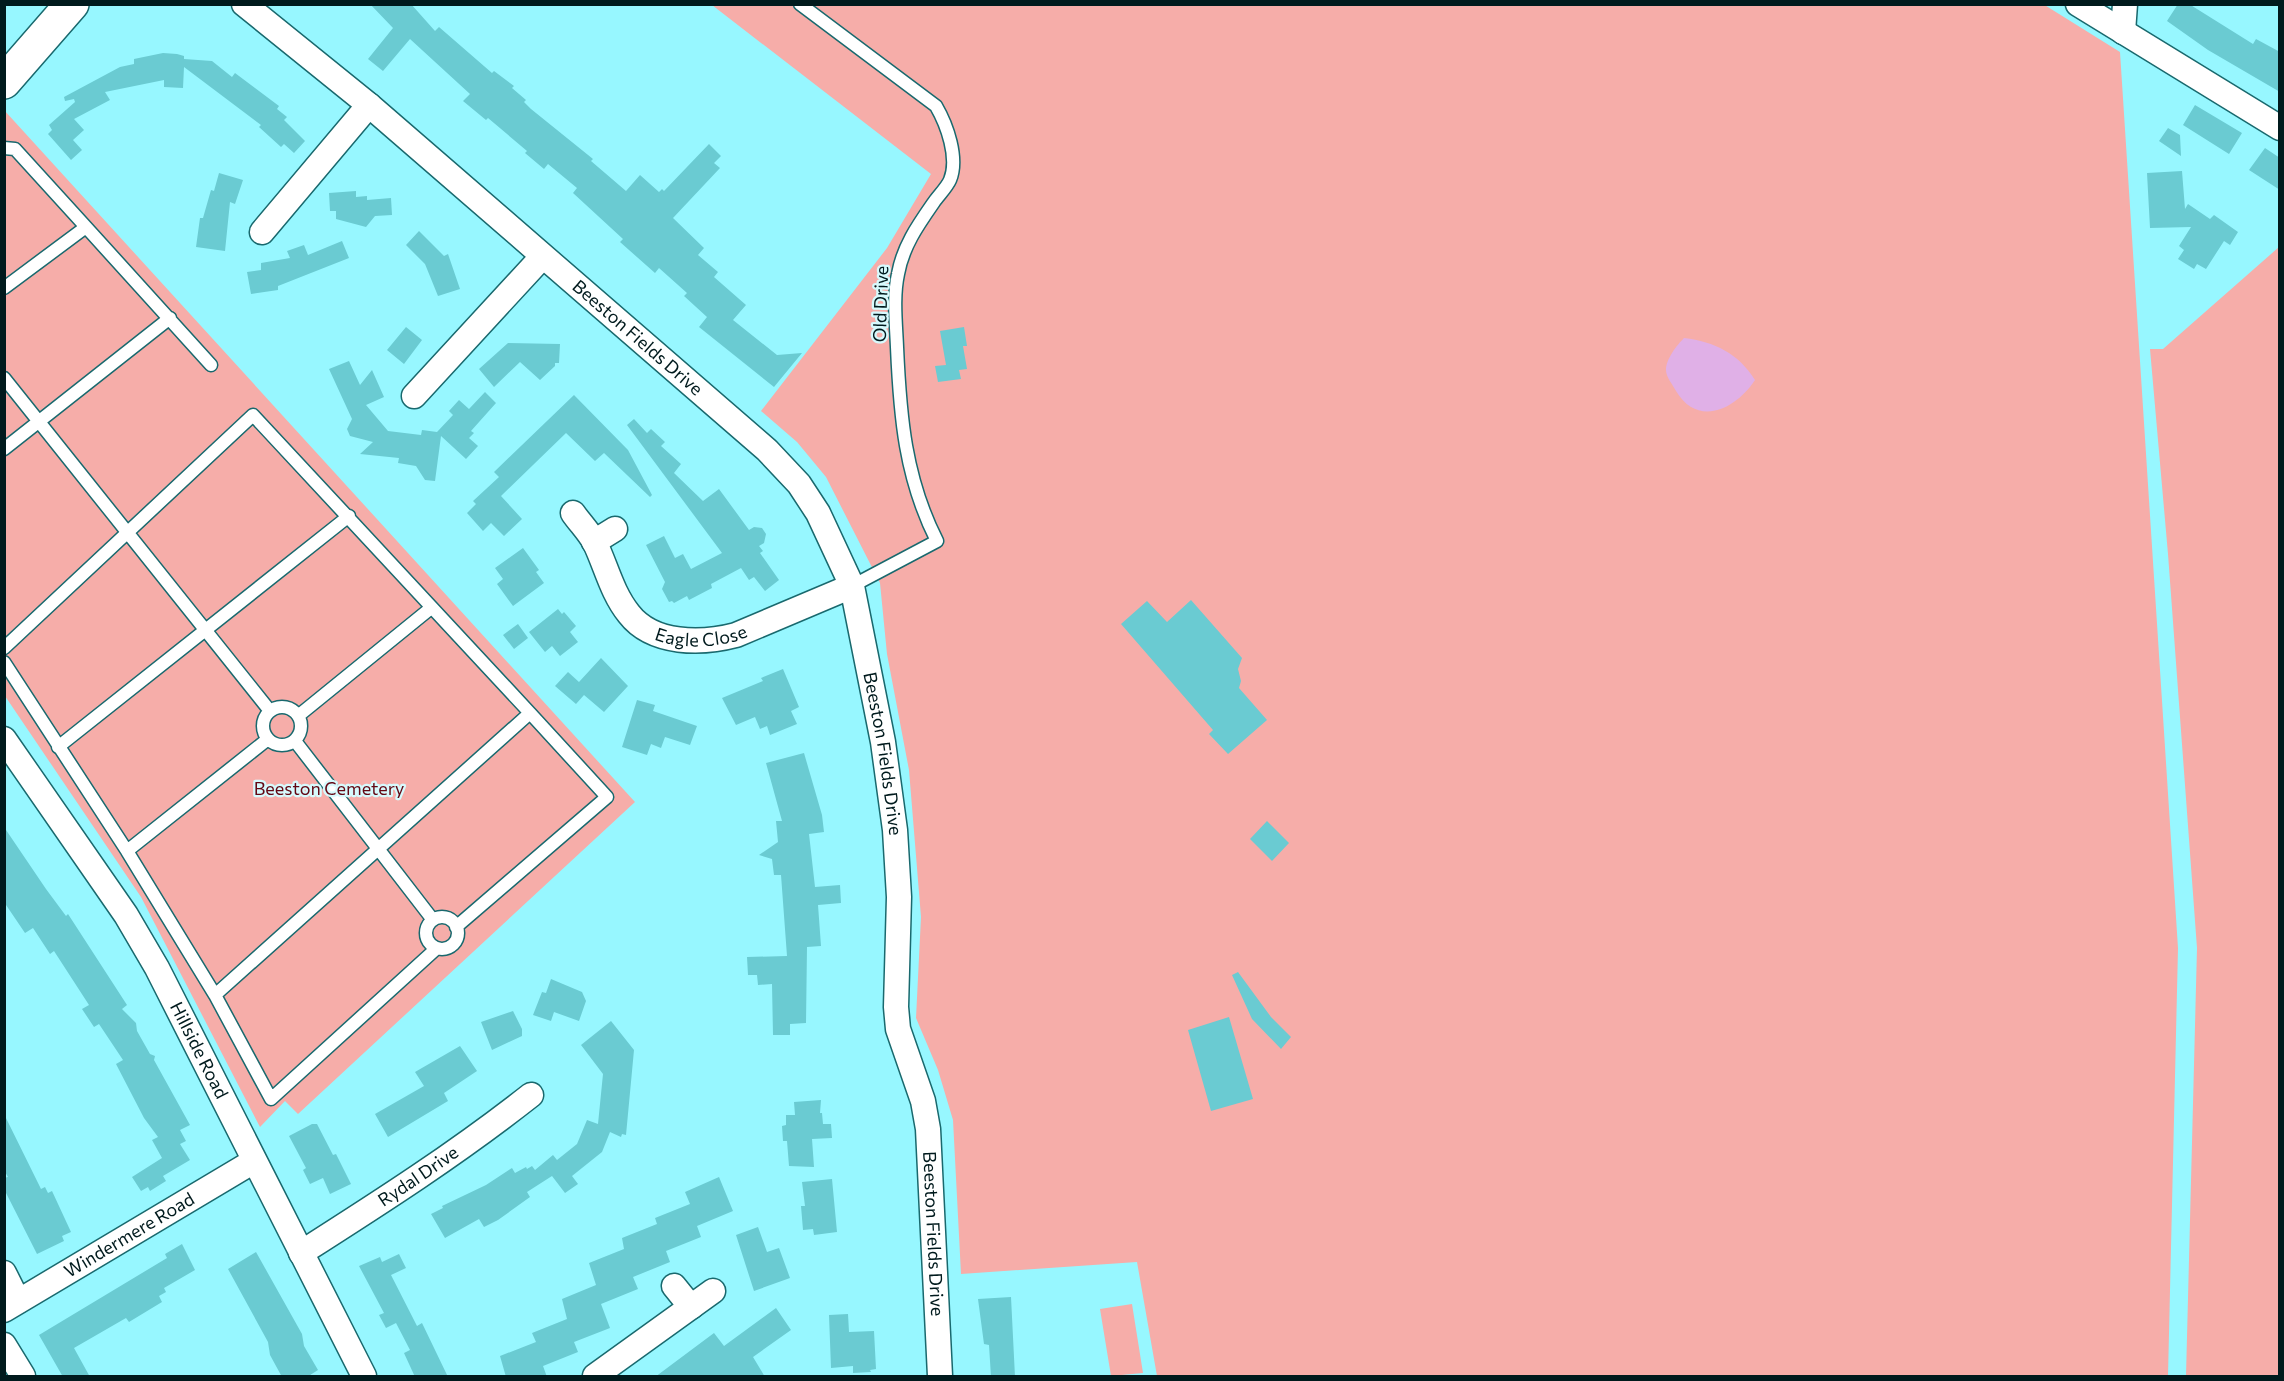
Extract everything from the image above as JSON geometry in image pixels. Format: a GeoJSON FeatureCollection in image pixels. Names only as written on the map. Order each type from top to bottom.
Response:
{"type":"FeatureCollection","features":[{"type":"Feature","properties":{"kind":"main road"},"geometry":{"type":"LineString","coordinates":[[4,81],[72,4]]}},
{"type":"Feature","properties":{"kind":"street","name":"Beeston Fields Drive"},"geometry":{"type":"LineString","coordinates":[[244,4],[369,105],[775,459],[799,484],[818,513],[852,586],[883,742],[895,830],[899,897],[896,1007],[898,1029],[923,1101],[932,1163],[940,1377]]}},
{"type":"Feature","properties":{"kind":"street"},"geometry":{"type":"LineString","coordinates":[[2078,4],[2280,128]]}},
{"type":"Feature","properties":{"kind":"street"},"geometry":{"type":"LineString","coordinates":[[2123,32],[2125,4]]}},
{"type":"Feature","properties":{"kind":"street"},"geometry":{"type":"LineString","coordinates":[[262,232],[369,105]]}},
{"type":"Feature","properties":{"kind":"street"},"geometry":{"type":"LineString","coordinates":[[414,396],[542,257]]}},
{"type":"Feature","properties":{"kind":"street","name":"Eagle Close"},"geometry":{"type":"LineString","coordinates":[[573,513],[594,542],[615,592],[629,615],[647,629],[675,639],[717,640],[736,636],[852,586]]}},
{"type":"Feature","properties":{"kind":"street"},"geometry":{"type":"LineString","coordinates":[[594,542],[615,529]]}},
{"type":"Feature","properties":{"kind":"street","name":"Hillside Road"},"geometry":{"type":"LineString","coordinates":[[4,739],[131,924],[157,968],[364,1377]]}},
{"type":"Feature","properties":{"kind":"street","name":"Rydal Drive"},"geometry":{"type":"LineString","coordinates":[[301,1253],[464,1148],[531,1095]]}},
{"type":"Feature","properties":{"kind":"street","name":"Windermere Road"},"geometry":{"type":"LineString","coordinates":[[11,1305],[254,1161]]}},
{"type":"Feature","properties":{"kind":"street"},"geometry":{"type":"LineString","coordinates":[[4,1273],[11,1305]]}},
{"type":"Feature","properties":{"kind":"street"},"geometry":{"type":"LineString","coordinates":[[674,1286],[691,1307]]}},
{"type":"Feature","properties":{"kind":"street"},"geometry":{"type":"LineString","coordinates":[[595,1377],[713,1291]]}},
{"type":"Feature","properties":{"kind":"street"},"geometry":{"type":"LineString","coordinates":[[4,1345],[23,1377]]}},
{"type":"Feature","properties":{"kind":"lane","name":"Old Drive"},"geometry":{"type":"LineString","coordinates":[[800,4],[936,106],[946,127],[953,158],[950,180],[914,231],[903,252],[897,277],[896,315],[906,453],[921,510],[937,541],[852,586]]}},
{"type":"Feature","properties":{"kind":"lane"},"geometry":{"type":"LineString","coordinates":[[4,148],[15,149],[211,365]]}},
{"type":"Feature","properties":{"kind":"lane"},"geometry":{"type":"LineString","coordinates":[[4,288],[86,227]]}},
{"type":"Feature","properties":{"kind":"lane"},"geometry":{"type":"LineString","coordinates":[[4,449],[170,318]]}},
{"type":"Feature","properties":{"kind":"lane"},"geometry":{"type":"LineString","coordinates":[[4,378],[270,711]]}},
{"type":"Feature","properties":{"kind":"lane"},"geometry":{"type":"LineString","coordinates":[[4,648],[253,415],[608,797],[456,927]]}},
{"type":"Feature","properties":{"kind":"lane"},"geometry":{"type":"LineString","coordinates":[[58,747],[349,516]]}},
{"type":"Feature","properties":{"kind":"lane"},"geometry":{"type":"LineString","coordinates":[[298,716],[431,608]]}},
{"type":"Feature","properties":{"kind":"lane"},"geometry":{"type":"LineString","coordinates":[[4,662],[127,851],[215,995],[271,1099],[437,948]]}},
{"type":"Feature","properties":{"kind":"lane"},"geometry":{"type":"LineString","coordinates":[[280,707],[289,708],[302,722],[302,730],[291,744],[276,745],[268,740],[263,729],[263,722],[270,711],[280,707]]}},
{"type":"Feature","properties":{"kind":"lane"},"geometry":{"type":"LineString","coordinates":[[215,995],[530,713]]}},
{"type":"Feature","properties":{"kind":"lane"},"geometry":{"type":"LineString","coordinates":[[127,851],[268,740]]}},
{"type":"Feature","properties":{"kind":"lane"},"geometry":{"type":"LineString","coordinates":[[295,741],[433,920]]}},
{"type":"Feature","properties":{"kind":"lane"},"geometry":{"type":"LineString","coordinates":[[442,917],[452,920],[456,927],[458,932],[456,943],[446,950],[429,943],[426,934],[433,920],[442,917]]}},
{"type":"Feature","properties":{"kind":"green space"},"geometry":{"type":"Polygon","coordinates":[[[2043,4],[2120,52],[2178,948],[2168,1376],[1157,1376],[1137,1262],[961,1274],[953,1120],[938,1070],[916,1018],[921,917],[909,770],[887,654],[880,583],[826,477],[797,442],[761,411],[887,248],[931,174],[712,5],[2043,4]]]}},
{"type":"Feature","properties":{"kind":"green space","name":"Beeston Cemetery"},"geometry":{"type":"Polygon","coordinates":[[[4,110],[635,802],[298,1114],[285,1101],[260,1127],[141,897],[5,696],[4,110]]]}},
{"type":"Feature","properties":{"kind":"green space"},"geometry":{"type":"Polygon","coordinates":[[[2279,247],[2279,1376],[2186,1376],[2197,948],[2168,554],[2150,349],[2163,349],[2279,247]]]}},
{"type":"Feature","properties":{"kind":"green space"},"geometry":{"type":"Polygon","coordinates":[[[1132,1304],[1143,1373],[1111,1376],[1100,1309],[1132,1304]]]}},
{"type":"Feature","properties":{"kind":"shaded area"},"geometry":{"type":"Polygon","coordinates":[[[1684,338],[1706,342],[1725,350],[1741,363],[1755,380],[1738,399],[1727,406],[1717,410],[1695,409],[1676,391],[1666,373],[1670,357],[1684,338]]]}},
{"type":"Feature","properties":{"kind":"building"},"geometry":{"type":"Polygon","coordinates":[[[370,4],[411,4],[435,31],[439,27],[492,73],[494,71],[514,86],[512,88],[526,100],[524,102],[531,109],[593,159],[591,161],[626,191],[640,175],[659,192],[662,189],[664,191],[709,144],[721,156],[714,163],[720,168],[673,218],[704,248],[698,255],[718,272],[714,277],[746,305],[733,320],[777,355],[802,353],[774,387],[699,327],[707,317],[684,296],[687,293],[659,268],[655,273],[620,242],[623,239],[573,193],[577,188],[548,164],[544,169],[525,153],[527,151],[488,118],[486,120],[463,101],[470,94],[410,39],[383,71],[368,59],[393,28],[370,4]]]}},
{"type":"Feature","properties":{"kind":"building"},"geometry":{"type":"Polygon","coordinates":[[[2178,4],[2189,4],[2253,44],[2256,39],[2280,52],[2280,92],[2208,50],[2167,21],[2178,4]]]}},
{"type":"Feature","properties":{"kind":"building"},"geometry":{"type":"Polygon","coordinates":[[[163,53],[184,56],[184,59],[212,61],[232,77],[235,73],[279,106],[277,109],[287,117],[284,120],[305,141],[294,153],[284,144],[281,147],[259,127],[261,125],[184,67],[183,88],[164,87],[164,80],[105,92],[110,100],[74,119],[84,130],[73,140],[82,150],[71,160],[48,134],[52,130],[49,125],[75,102],[74,99],[65,101],[64,97],[120,67],[134,64],[134,59],[163,53]]]}},
{"type":"Feature","properties":{"kind":"building"},"geometry":{"type":"Polygon","coordinates":[[[2195,105],[2242,133],[2229,154],[2183,125],[2195,105]]]}},
{"type":"Feature","properties":{"kind":"building"},"geometry":{"type":"Polygon","coordinates":[[[2168,128],[2180,135],[2181,156],[2159,141],[2168,128]]]}},
{"type":"Feature","properties":{"kind":"building"},"geometry":{"type":"Polygon","coordinates":[[[2265,148],[2280,158],[2280,190],[2249,170],[2265,148]]]}},
{"type":"Feature","properties":{"kind":"building"},"geometry":{"type":"Polygon","coordinates":[[[2182,171],[2185,209],[2188,204],[2210,219],[2214,215],[2238,232],[2230,245],[2224,241],[2206,269],[2197,264],[2194,269],[2178,259],[2184,250],[2179,246],[2191,227],[2150,228],[2147,173],[2182,171]]]}},
{"type":"Feature","properties":{"kind":"building"},"geometry":{"type":"Polygon","coordinates":[[[219,173],[243,180],[235,204],[230,202],[225,251],[196,247],[200,218],[203,218],[211,190],[214,191],[219,173]]]}},
{"type":"Feature","properties":{"kind":"building"},"geometry":{"type":"Polygon","coordinates":[[[356,191],[356,197],[367,196],[367,200],[391,198],[392,215],[375,216],[366,227],[336,219],[336,211],[330,211],[329,193],[356,191]]]}},
{"type":"Feature","properties":{"kind":"building"},"geometry":{"type":"Polygon","coordinates":[[[419,231],[444,256],[448,254],[460,289],[438,296],[425,264],[406,245],[419,231]]]}},
{"type":"Feature","properties":{"kind":"building"},"geometry":{"type":"Polygon","coordinates":[[[342,241],[349,258],[278,286],[278,290],[251,294],[247,272],[261,270],[261,263],[290,258],[287,251],[304,245],[308,255],[342,241]]]}},
{"type":"Feature","properties":{"kind":"building"},"geometry":{"type":"Polygon","coordinates":[[[406,327],[422,340],[404,364],[387,350],[406,327]]]}},
{"type":"Feature","properties":{"kind":"building"},"geometry":{"type":"Polygon","coordinates":[[[964,327],[967,346],[963,346],[967,369],[959,370],[961,379],[938,382],[935,366],[946,365],[940,331],[964,327]]]}},
{"type":"Feature","properties":{"kind":"building"},"geometry":{"type":"Polygon","coordinates":[[[508,343],[560,344],[559,363],[555,363],[555,366],[540,380],[520,362],[494,387],[479,369],[508,343]]]}},
{"type":"Feature","properties":{"kind":"building"},"geometry":{"type":"Polygon","coordinates":[[[349,361],[360,385],[372,370],[384,397],[366,405],[388,431],[421,435],[422,430],[437,432],[453,415],[449,411],[459,400],[469,409],[485,392],[496,403],[471,431],[474,433],[469,438],[478,446],[466,459],[441,436],[435,481],[425,480],[416,466],[398,463],[399,458],[360,454],[373,442],[350,436],[347,429],[352,419],[329,369],[349,361]]]}},
{"type":"Feature","properties":{"kind":"building"},"geometry":{"type":"Polygon","coordinates":[[[574,395],[628,450],[652,495],[650,497],[604,453],[595,461],[566,433],[501,496],[522,519],[504,536],[491,523],[483,531],[467,513],[476,504],[473,501],[499,477],[494,472],[574,395]]]}},
{"type":"Feature","properties":{"kind":"building"},"geometry":{"type":"Polygon","coordinates":[[[634,419],[647,433],[651,429],[665,442],[661,446],[681,464],[674,473],[703,501],[719,489],[749,530],[754,527],[762,528],[766,534],[764,543],[759,546],[763,551],[760,553],[779,580],[765,591],[754,577],[749,580],[741,568],[711,584],[712,588],[689,600],[687,596],[674,603],[669,602],[662,589],[665,582],[646,545],[664,536],[675,558],[683,554],[691,569],[722,553],[627,425],[634,419]]]}},
{"type":"Feature","properties":{"kind":"building"},"geometry":{"type":"Polygon","coordinates":[[[523,548],[539,570],[536,572],[544,583],[513,606],[497,584],[503,579],[495,568],[523,548]]]}},
{"type":"Feature","properties":{"kind":"building"},"geometry":{"type":"Polygon","coordinates":[[[1191,600],[1242,658],[1238,669],[1241,681],[1239,688],[1267,720],[1228,754],[1209,734],[1213,730],[1121,624],[1147,601],[1167,622],[1191,600]]]}},
{"type":"Feature","properties":{"kind":"building"},"geometry":{"type":"Polygon","coordinates":[[[558,609],[562,614],[564,612],[576,626],[570,632],[578,642],[560,656],[552,646],[545,652],[529,632],[558,609]]]}},
{"type":"Feature","properties":{"kind":"building"},"geometry":{"type":"Polygon","coordinates":[[[518,624],[528,638],[514,649],[503,635],[518,624]]]}},
{"type":"Feature","properties":{"kind":"building"},"geometry":{"type":"Polygon","coordinates":[[[601,658],[628,686],[604,712],[584,695],[576,704],[555,686],[568,672],[579,682],[601,658]]]}},
{"type":"Feature","properties":{"kind":"building"},"geometry":{"type":"Polygon","coordinates":[[[783,669],[799,707],[791,711],[797,724],[770,735],[767,726],[760,729],[755,717],[736,725],[722,698],[763,681],[761,678],[783,669]]]}},
{"type":"Feature","properties":{"kind":"building"},"geometry":{"type":"Polygon","coordinates":[[[637,700],[655,705],[653,711],[697,726],[690,745],[665,737],[661,748],[651,744],[647,755],[622,747],[637,700]]]}},
{"type":"Feature","properties":{"kind":"building"},"geometry":{"type":"Polygon","coordinates":[[[804,753],[822,815],[824,832],[809,834],[815,887],[840,885],[841,903],[818,905],[821,946],[807,947],[806,1023],[790,1024],[790,1035],[773,1035],[772,984],[758,985],[757,975],[748,975],[747,957],[787,956],[781,875],[774,875],[772,859],[759,855],[778,842],[776,821],[782,821],[766,763],[804,753]]]}},
{"type":"Feature","properties":{"kind":"building"},"geometry":{"type":"Polygon","coordinates":[[[1267,821],[1289,843],[1272,861],[1250,839],[1267,821]]]}},
{"type":"Feature","properties":{"kind":"building"},"geometry":{"type":"Polygon","coordinates":[[[4,827],[46,889],[66,916],[68,914],[127,1005],[122,1009],[136,1023],[137,1031],[150,1054],[155,1056],[154,1060],[190,1125],[180,1130],[186,1141],[180,1144],[190,1160],[163,1176],[166,1181],[150,1191],[148,1187],[141,1191],[132,1177],[162,1158],[152,1140],[158,1137],[144,1118],[116,1064],[123,1060],[99,1024],[94,1027],[82,1009],[89,1005],[54,951],[50,954],[33,928],[25,933],[4,902],[4,827]]]}},
{"type":"Feature","properties":{"kind":"building"},"geometry":{"type":"Polygon","coordinates":[[[1238,972],[1271,1017],[1291,1037],[1281,1049],[1252,1019],[1232,975],[1238,972]]]}},
{"type":"Feature","properties":{"kind":"building"},"geometry":{"type":"Polygon","coordinates":[[[551,979],[582,992],[586,1001],[579,1021],[554,1012],[551,1021],[533,1015],[542,992],[546,993],[551,979]]]}},
{"type":"Feature","properties":{"kind":"building"},"geometry":{"type":"Polygon","coordinates":[[[513,1011],[522,1029],[522,1036],[492,1050],[481,1022],[513,1011]]]}},
{"type":"Feature","properties":{"kind":"building"},"geometry":{"type":"Polygon","coordinates":[[[1229,1017],[1253,1099],[1211,1111],[1188,1030],[1229,1017]]]}},
{"type":"Feature","properties":{"kind":"building"},"geometry":{"type":"Polygon","coordinates":[[[611,1021],[634,1050],[626,1135],[622,1134],[621,1137],[610,1132],[602,1152],[572,1176],[578,1184],[565,1193],[552,1176],[527,1192],[530,1197],[498,1220],[484,1227],[479,1219],[445,1238],[431,1214],[443,1208],[442,1206],[486,1185],[512,1168],[515,1173],[532,1166],[535,1170],[553,1155],[557,1160],[577,1144],[587,1120],[598,1124],[603,1074],[581,1045],[611,1021]]]}},
{"type":"Feature","properties":{"kind":"building"},"geometry":{"type":"Polygon","coordinates":[[[460,1046],[477,1071],[444,1093],[448,1101],[388,1137],[375,1114],[424,1086],[415,1072],[460,1046]]]}},
{"type":"Feature","properties":{"kind":"building"},"geometry":{"type":"Polygon","coordinates":[[[821,1100],[820,1113],[822,1113],[823,1124],[831,1124],[832,1138],[812,1139],[814,1167],[789,1166],[787,1141],[783,1141],[782,1126],[786,1125],[786,1115],[795,1115],[794,1102],[821,1100]]]}},
{"type":"Feature","properties":{"kind":"building"},"geometry":{"type":"Polygon","coordinates":[[[4,1114],[41,1189],[45,1187],[48,1193],[52,1191],[71,1232],[62,1236],[64,1241],[37,1254],[4,1189],[4,1178],[8,1177],[4,1170],[4,1114]]]}},
{"type":"Feature","properties":{"kind":"building"},"geometry":{"type":"Polygon","coordinates":[[[312,1124],[317,1124],[351,1184],[330,1194],[323,1178],[310,1184],[303,1170],[306,1168],[289,1136],[312,1124]]]}},
{"type":"Feature","properties":{"kind":"building"},"geometry":{"type":"Polygon","coordinates":[[[719,1177],[733,1211],[697,1226],[701,1237],[666,1251],[670,1262],[633,1277],[638,1289],[601,1304],[610,1328],[574,1342],[578,1352],[543,1366],[547,1377],[506,1377],[500,1356],[536,1342],[532,1333],[567,1319],[562,1299],[596,1285],[589,1263],[624,1249],[622,1238],[657,1224],[655,1218],[690,1204],[685,1192],[719,1177]]]}},
{"type":"Feature","properties":{"kind":"building"},"geometry":{"type":"Polygon","coordinates":[[[832,1179],[837,1232],[814,1235],[813,1229],[803,1230],[801,1206],[805,1206],[802,1182],[832,1179]]]}},
{"type":"Feature","properties":{"kind":"building"},"geometry":{"type":"Polygon","coordinates":[[[758,1227],[767,1252],[779,1248],[790,1278],[754,1291],[736,1235],[758,1227]]]}},
{"type":"Feature","properties":{"kind":"building"},"geometry":{"type":"Polygon","coordinates":[[[182,1244],[195,1270],[164,1288],[166,1292],[159,1296],[162,1302],[129,1322],[126,1318],[74,1348],[90,1377],[63,1377],[39,1335],[167,1258],[165,1254],[182,1244]]]}},
{"type":"Feature","properties":{"kind":"building"},"geometry":{"type":"Polygon","coordinates":[[[256,1252],[302,1334],[304,1346],[318,1370],[307,1377],[282,1377],[270,1355],[268,1342],[228,1269],[256,1252]]]}},
{"type":"Feature","properties":{"kind":"building"},"geometry":{"type":"Polygon","coordinates":[[[399,1254],[406,1268],[391,1275],[417,1326],[422,1323],[448,1377],[415,1377],[404,1353],[410,1350],[396,1323],[386,1328],[379,1315],[384,1313],[359,1266],[380,1257],[382,1262],[399,1254]]]}},
{"type":"Feature","properties":{"kind":"building"},"geometry":{"type":"Polygon","coordinates":[[[1011,1297],[1015,1377],[991,1377],[989,1345],[984,1344],[978,1299],[1011,1297]]]}},
{"type":"Feature","properties":{"kind":"building"},"geometry":{"type":"Polygon","coordinates":[[[776,1308],[791,1330],[753,1357],[765,1377],[655,1377],[714,1333],[724,1346],[776,1308]]]}},
{"type":"Feature","properties":{"kind":"building"},"geometry":{"type":"Polygon","coordinates":[[[848,1314],[849,1332],[874,1331],[876,1369],[870,1370],[871,1372],[853,1373],[853,1366],[831,1368],[829,1315],[848,1314]]]}}]}
